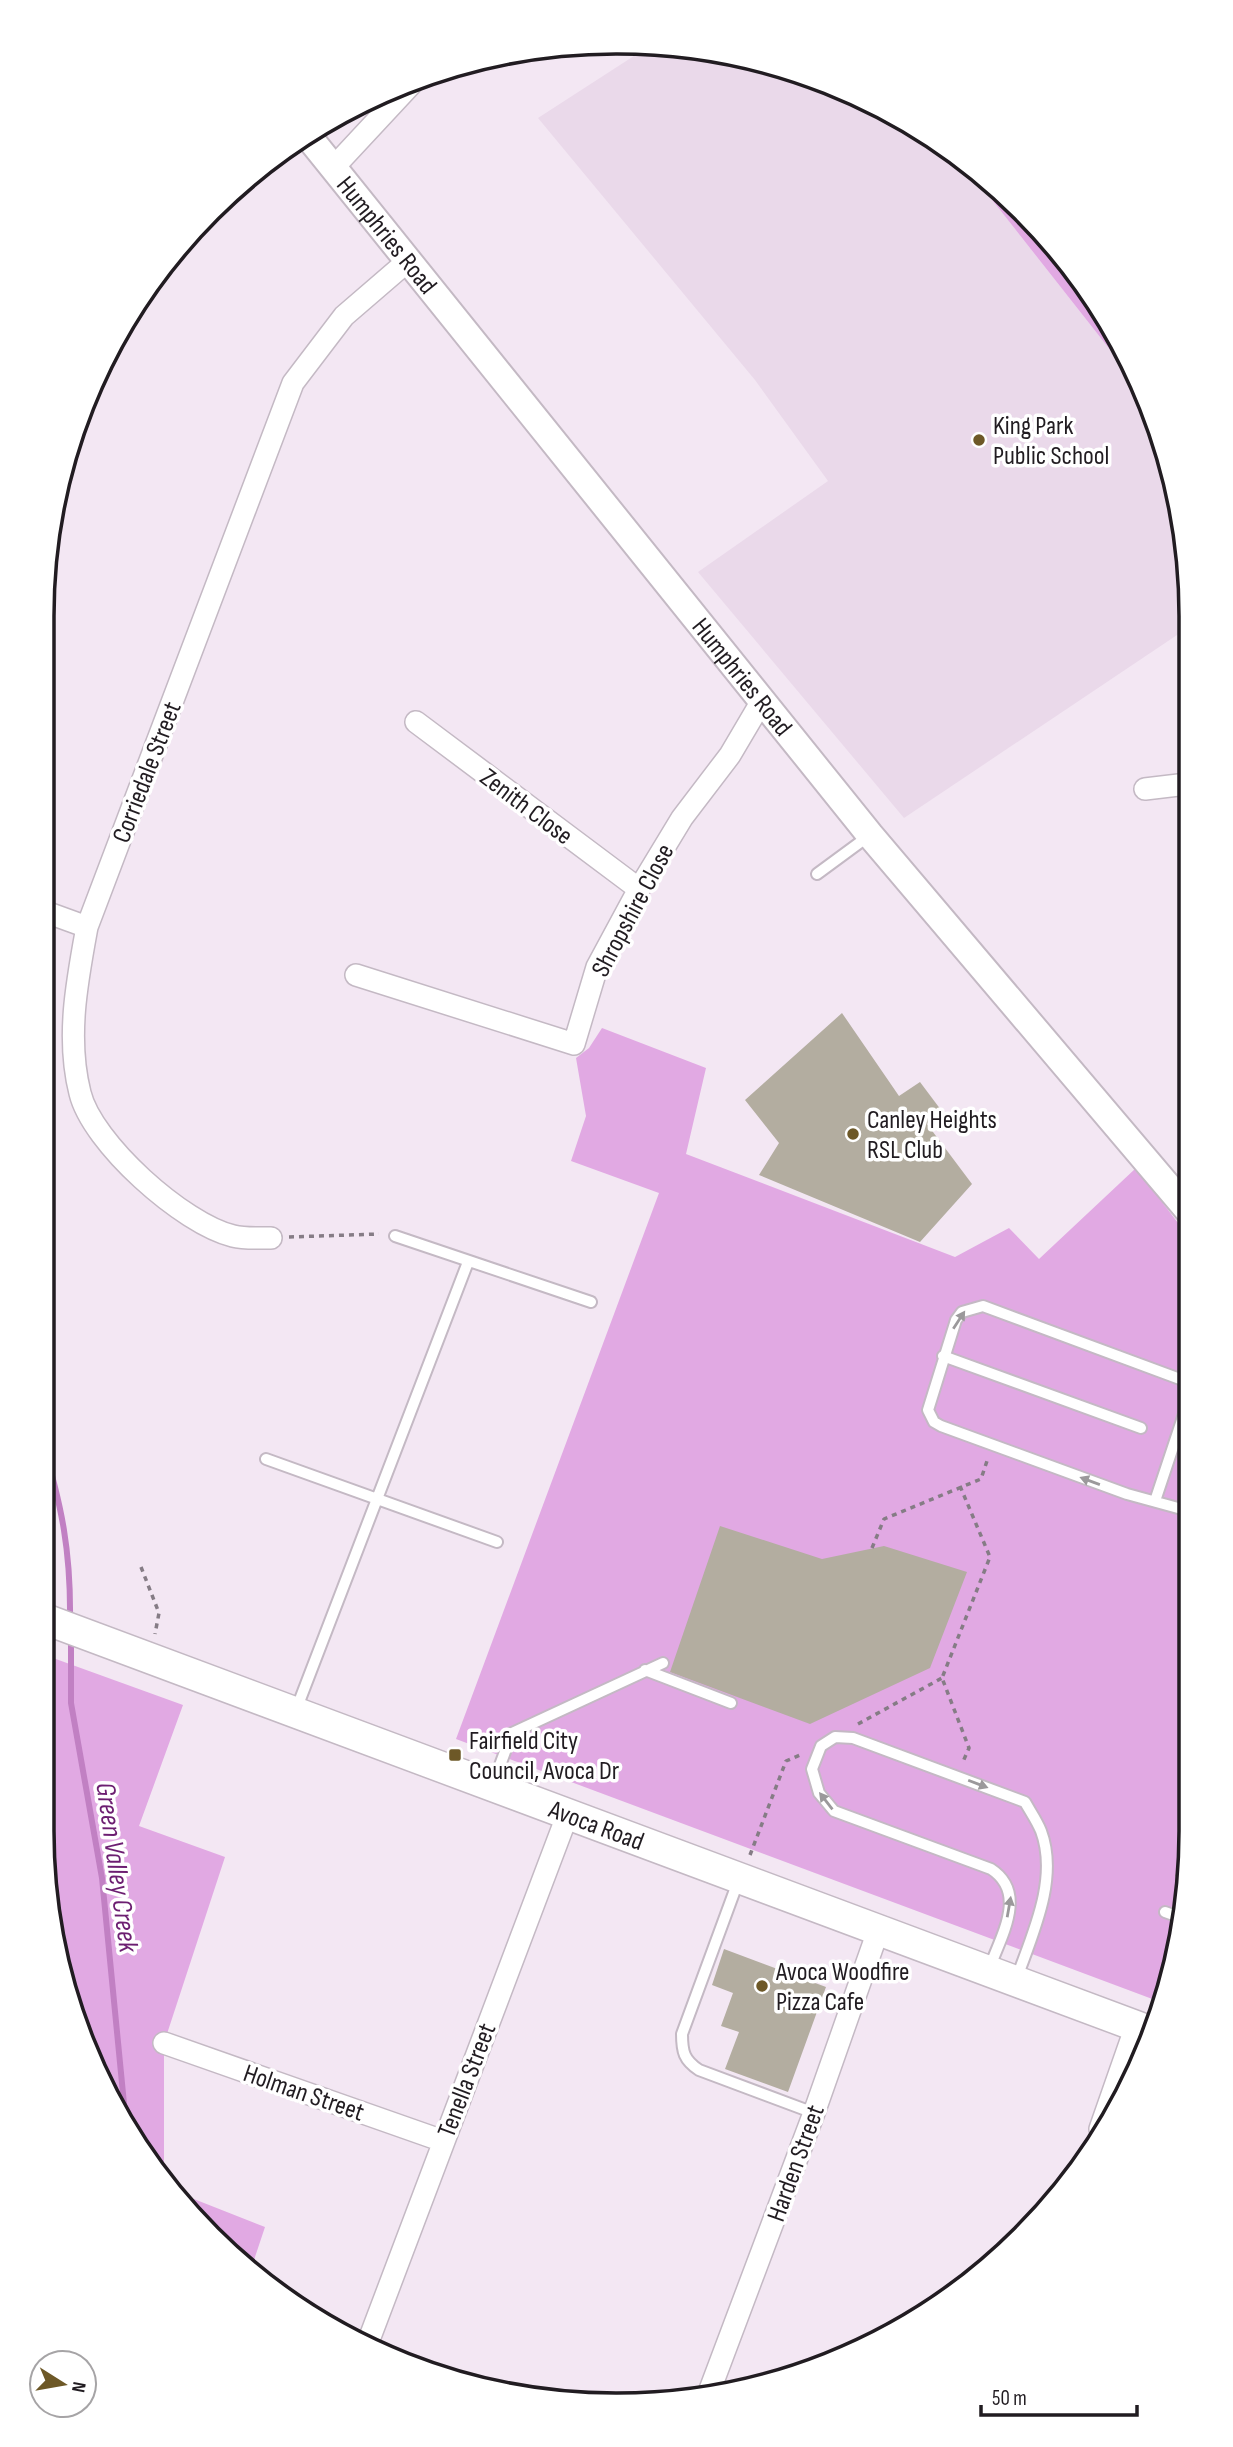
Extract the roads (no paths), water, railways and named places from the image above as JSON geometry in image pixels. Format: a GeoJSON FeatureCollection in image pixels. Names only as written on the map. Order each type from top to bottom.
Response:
{"type":"FeatureCollection","features":[{"type":"Feature","properties":{"kind":"main road","name":"Avoca Road"},"geometry":{"type":"LineString","coordinates":[[54,1622],[567,1816],[744,1867],[878,1931],[1143,2028]]}},
{"type":"Feature","properties":{"kind":"street"},"geometry":{"type":"LineString","coordinates":[[333,168],[398,98]]}},
{"type":"Feature","properties":{"kind":"street","name":"Humphries Road"},"geometry":{"type":"LineString","coordinates":[[313,143],[764,699],[870,835],[1179,1199]]}},
{"type":"Feature","properties":{"kind":"street","name":"Corriedale Street"},"geometry":{"type":"LineString","coordinates":[[271,1238],[233,1236],[201,1223],[174,1206],[106,1139],[80,1094],[73,1030],[76,987],[87,927],[293,383],[344,316],[410,260]]}},
{"type":"Feature","properties":{"kind":"street","name":"Shropshire Close"},"geometry":{"type":"LineString","coordinates":[[356,975],[573,1044],[597,967],[639,889],[682,818],[730,755],[764,699]]}},
{"type":"Feature","properties":{"kind":"street","name":"Zenith Close"},"geometry":{"type":"LineString","coordinates":[[416,722],[639,889]]}},
{"type":"Feature","properties":{"kind":"street"},"geometry":{"type":"LineString","coordinates":[[1145,789],[1179,785]]}},
{"type":"Feature","properties":{"kind":"street"},"geometry":{"type":"LineString","coordinates":[[54,915],[87,927]]}},
{"type":"Feature","properties":{"kind":"street","name":"Tenella Street"},"geometry":{"type":"LineString","coordinates":[[370,2336],[567,1816]]}},
{"type":"Feature","properties":{"kind":"street","name":"Harden Street"},"geometry":{"type":"LineString","coordinates":[[712,2384],[814,2113],[878,1931]]}},
{"type":"Feature","properties":{"kind":"street","name":"Holman Street"},"geometry":{"type":"LineString","coordinates":[[164,2043],[443,2141]]}},
{"type":"Feature","properties":{"kind":"lane"},"geometry":{"type":"LineString","coordinates":[[817,874],[870,835]]}},
{"type":"Feature","properties":{"kind":"lane"},"geometry":{"type":"LineString","coordinates":[[395,1236],[591,1302]]}},
{"type":"Feature","properties":{"kind":"lane"},"geometry":{"type":"LineString","coordinates":[[295,1712],[468,1262]]}},
{"type":"Feature","properties":{"kind":"lane"},"geometry":{"type":"LineString","coordinates":[[1179,1379],[983,1306],[962,1312],[943,1356],[928,1403],[930,1417],[941,1426],[1127,1494],[1179,1508]]}},
{"type":"Feature","properties":{"kind":"lane"},"geometry":{"type":"LineString","coordinates":[[943,1356],[1141,1428]]}},
{"type":"Feature","properties":{"kind":"lane"},"geometry":{"type":"LineString","coordinates":[[1155,1501],[1179,1429]]}},
{"type":"Feature","properties":{"kind":"lane"},"geometry":{"type":"LineString","coordinates":[[266,1459],[497,1542]]}},
{"type":"Feature","properties":{"kind":"lane"},"geometry":{"type":"LineString","coordinates":[[492,1787],[512,1733],[663,1663]]}},
{"type":"Feature","properties":{"kind":"lane"},"geometry":{"type":"LineString","coordinates":[[645,1671],[731,1703]]}},
{"type":"Feature","properties":{"kind":"lane"},"geometry":{"type":"LineString","coordinates":[[835,1737],[853,1738],[1024,1802],[1041,1832],[1047,1873],[1040,1909],[1001,1977],[1011,1906],[1010,1890],[1003,1877],[990,1869],[834,1811],[819,1793],[812,1769],[821,1746],[835,1737]]}},
{"type":"Feature","properties":{"kind":"lane"},"geometry":{"type":"LineString","coordinates":[[744,1867],[682,2034],[682,2050],[688,2063],[699,2070],[814,2113]]}},
{"type":"Feature","properties":{"kind":"lane"},"geometry":{"type":"LineString","coordinates":[[1165,1912],[1172,1915]]}},
{"type":"Feature","properties":{"kind":"waterway"},"geometry":{"type":"LineString","coordinates":[[54,1483],[64,1530],[69,1573],[70,1621]]}},
{"type":"Feature","properties":{"kind":"waterway","name":"Green Valley Creek"},"geometry":{"type":"LineString","coordinates":[[71,1639],[71,1703],[102,1878],[124,2100]]}},
{"type":"Feature","properties":{"kind":"place","name":"King Park Public School"},"geometry":{"type":"Point","coordinates":[979,440]}},
{"type":"Feature","properties":{"kind":"place","name":"Canley Heights RSL Club"},"geometry":{"type":"Point","coordinates":[853,1134]}},
{"type":"Feature","properties":{"kind":"place","name":"Fairfield City Council, Avoca Dr"},"geometry":{"type":"Point","coordinates":[455,1755]}},
{"type":"Feature","properties":{"kind":"place","name":"Avoca Woodfire Pizza Cafe"},"geometry":{"type":"Point","coordinates":[762,1986]}}]}
